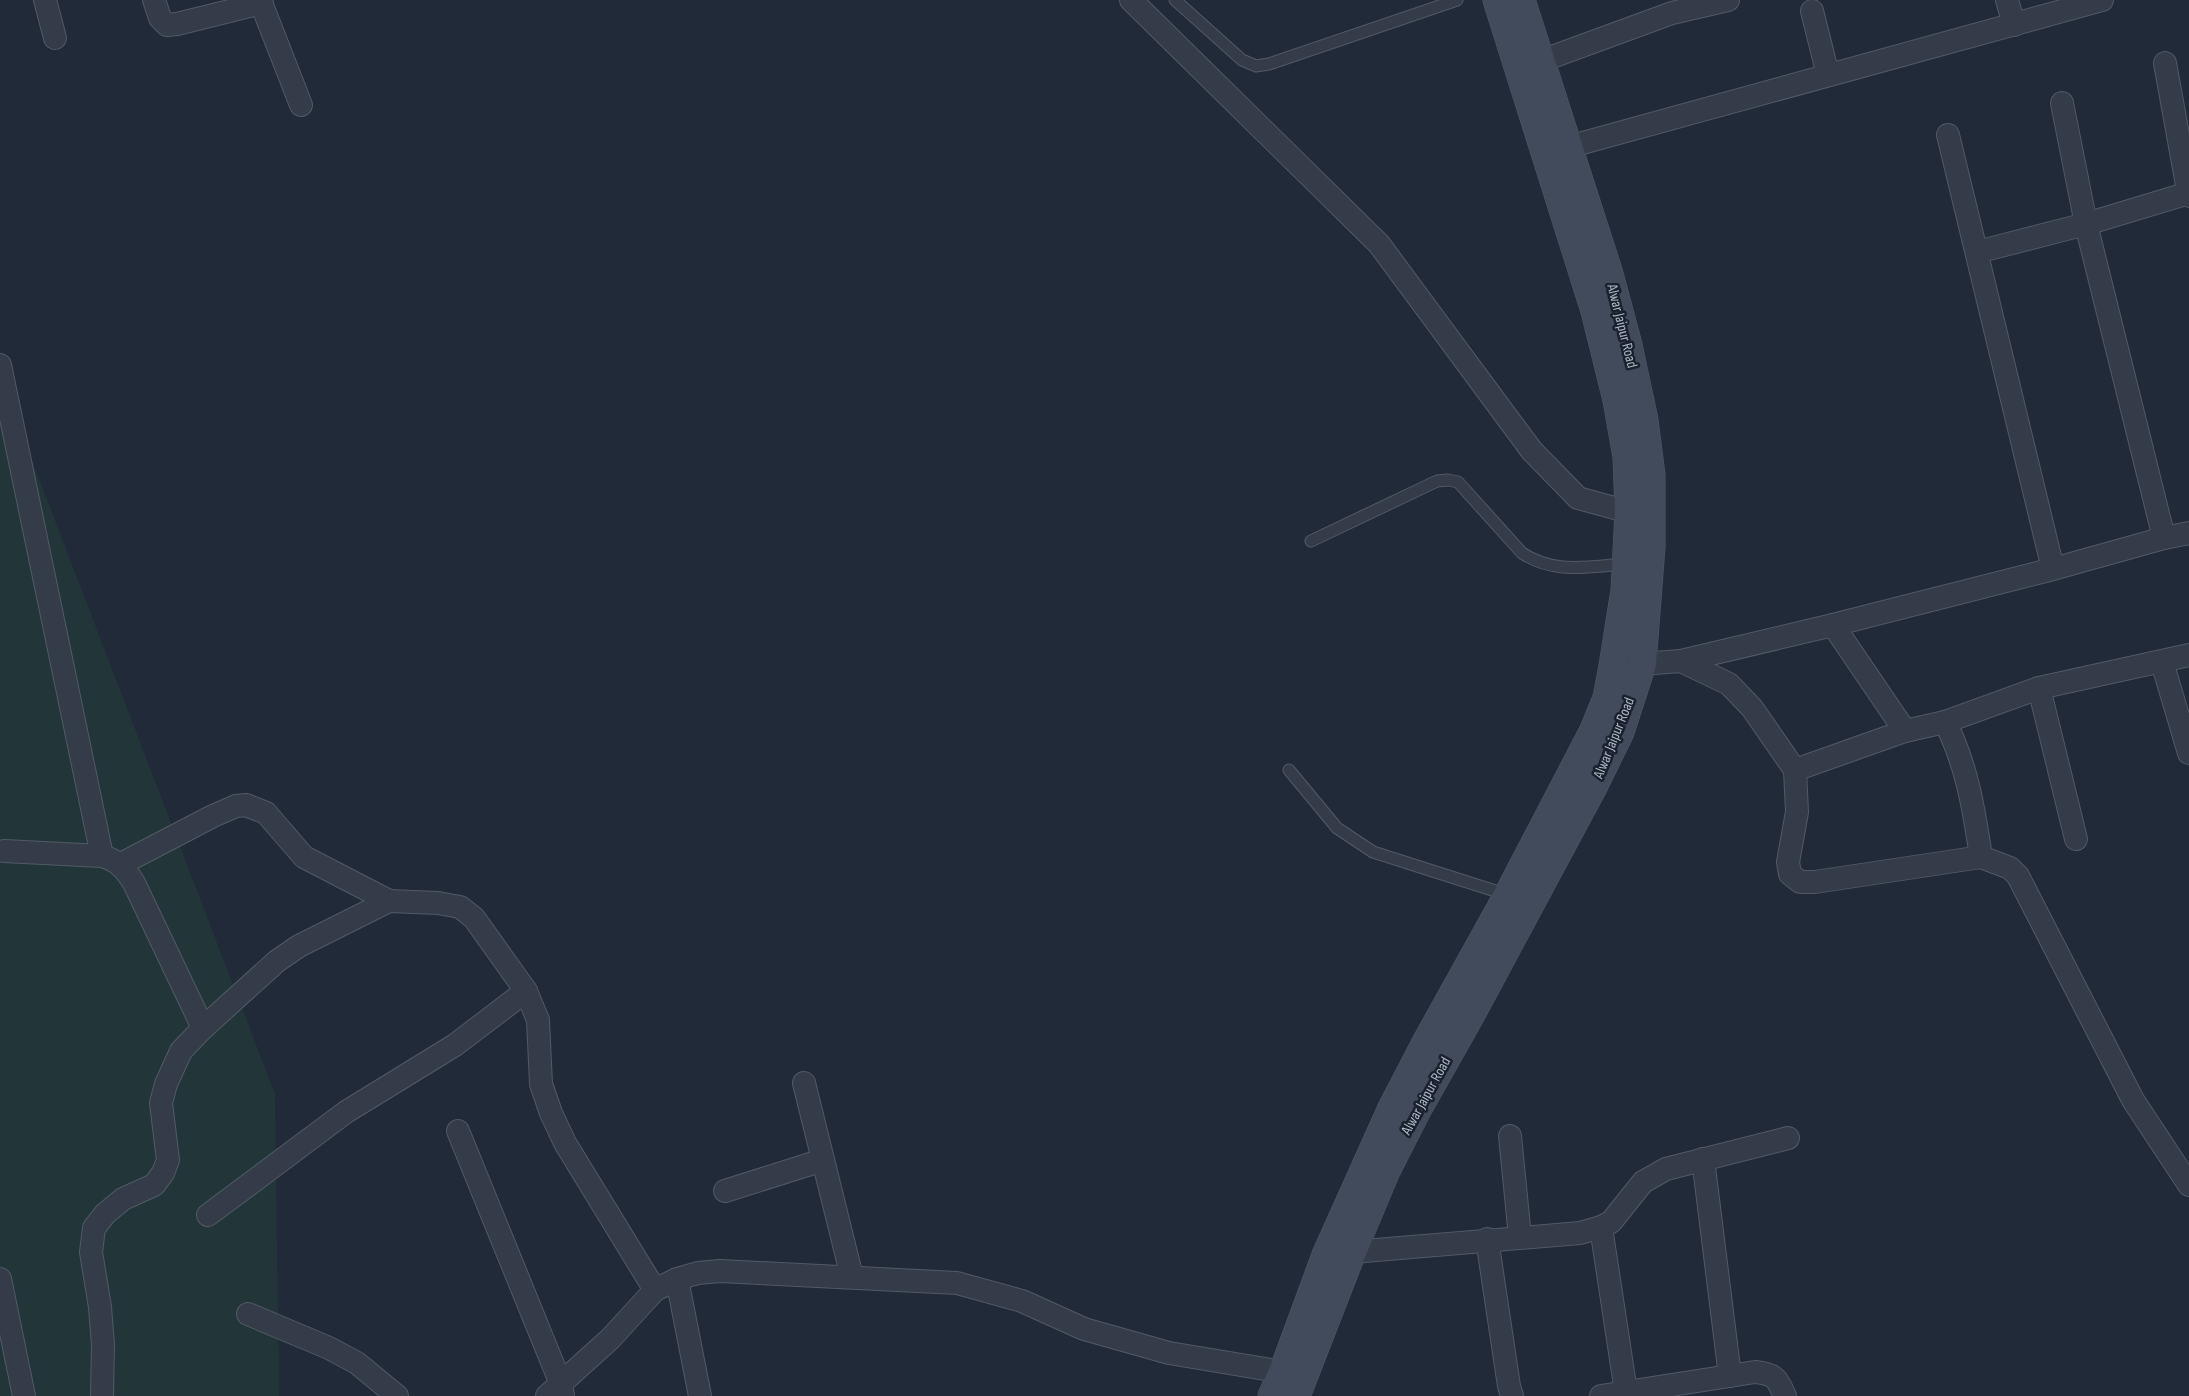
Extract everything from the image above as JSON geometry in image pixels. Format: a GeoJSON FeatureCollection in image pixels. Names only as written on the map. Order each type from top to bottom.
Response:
{"type":"FeatureCollection","features":[{"type":"Feature","properties":{"kind":"main road","name":"Alwar Jaipur Road"},"geometry":{"type":"LineString","coordinates":[[1272,1396],[1295,1382],[1386,1171],[1416,1112],[1469,1018],[1592,789],[1620,732],[1642,664],[1650,547],[1651,475],[1644,420],[1628,346],[1609,274],[1568,147],[1540,97],[1497,0]]}},
{"type":"Feature","properties":{"kind":"main road","name":"Alwar Jaipur Road"},"geometry":{"type":"LineString","coordinates":[[1295,1382],[1326,1255],[1392,1108],[1508,895],[1593,732],[1607,698],[1613,666],[1625,590],[1627,564],[1629,512],[1627,456],[1607,353],[1540,97],[1541,61],[1521,0]]}},
{"type":"Feature","properties":{"kind":"street"},"geometry":{"type":"LineString","coordinates":[[45,0],[55,38]]}},
{"type":"Feature","properties":{"kind":"street"},"geometry":{"type":"LineString","coordinates":[[154,0],[160,18],[167,25],[261,2],[301,105]]}},
{"type":"Feature","properties":{"kind":"street"},"geometry":{"type":"LineString","coordinates":[[1131,0],[1379,244],[1532,452],[1578,498],[1629,512]]}},
{"type":"Feature","properties":{"kind":"street"},"geometry":{"type":"LineString","coordinates":[[1541,61],[1672,13],[1728,0]]}},
{"type":"Feature","properties":{"kind":"street"},"geometry":{"type":"LineString","coordinates":[[2007,0],[2014,25]]}},
{"type":"Feature","properties":{"kind":"street"},"geometry":{"type":"LineString","coordinates":[[1568,147],[2102,0]]}},
{"type":"Feature","properties":{"kind":"street"},"geometry":{"type":"LineString","coordinates":[[1812,11],[1828,75]]}},
{"type":"Feature","properties":{"kind":"street"},"geometry":{"type":"LineString","coordinates":[[1977,252],[2086,224],[2189,194],[2165,62]]}},
{"type":"Feature","properties":{"kind":"street"},"geometry":{"type":"LineString","coordinates":[[2062,103],[2086,224],[2164,538]]}},
{"type":"Feature","properties":{"kind":"street"},"geometry":{"type":"LineString","coordinates":[[1948,135],[2053,569]]}},
{"type":"Feature","properties":{"kind":"street"},"geometry":{"type":"LineString","coordinates":[[0,365],[111,860],[134,884],[203,1028]]}},
{"type":"Feature","properties":{"kind":"street"},"geometry":{"type":"LineString","coordinates":[[1613,666],[1680,661],[1833,625],[2189,533]]}},
{"type":"Feature","properties":{"kind":"street"},"geometry":{"type":"LineString","coordinates":[[1833,625],[1905,730]]}},
{"type":"Feature","properties":{"kind":"street"},"geometry":{"type":"LineString","coordinates":[[1795,770],[1905,730],[1945,722],[2039,688],[2189,655]]}},
{"type":"Feature","properties":{"kind":"street"},"geometry":{"type":"LineString","coordinates":[[1680,661],[1729,684],[1752,708],[1795,770],[1797,812],[1788,862],[1790,874],[1800,882],[1815,882],[1981,857],[2010,868],[2018,876],[2133,1100],[2189,1185]]}},
{"type":"Feature","properties":{"kind":"street"},"geometry":{"type":"LineString","coordinates":[[2162,662],[2189,753]]}},
{"type":"Feature","properties":{"kind":"street"},"geometry":{"type":"LineString","coordinates":[[2039,688],[2076,839]]}},
{"type":"Feature","properties":{"kind":"street"},"geometry":{"type":"LineString","coordinates":[[1945,722],[1958,748],[1972,798],[1981,857]]}},
{"type":"Feature","properties":{"kind":"street"},"geometry":{"type":"LineString","coordinates":[[4,851],[111,860],[236,806],[246,804],[266,813],[304,857],[389,901],[438,903],[460,907],[474,918],[526,991],[538,1020],[541,1084],[551,1113],[565,1143],[655,1290]]}},
{"type":"Feature","properties":{"kind":"street"},"geometry":{"type":"LineString","coordinates":[[102,1396],[103,1345],[100,1307],[91,1252],[94,1228],[105,1214],[123,1199],[154,1185],[164,1173],[168,1160],[161,1103],[166,1084],[181,1050],[277,961],[299,946],[389,901]]}},
{"type":"Feature","properties":{"kind":"street"},"geometry":{"type":"LineString","coordinates":[[208,1215],[346,1112],[455,1045],[526,991]]}},
{"type":"Feature","properties":{"kind":"street"},"geometry":{"type":"LineString","coordinates":[[804,1083],[852,1277]]}},
{"type":"Feature","properties":{"kind":"street"},"geometry":{"type":"LineString","coordinates":[[458,1132],[557,1392],[655,1290],[677,1279],[698,1273],[720,1271],[957,1282],[1022,1301],[1084,1329],[1169,1353],[1295,1382]]}},
{"type":"Feature","properties":{"kind":"street"},"geometry":{"type":"LineString","coordinates":[[1510,1136],[1520,1237]]}},
{"type":"Feature","properties":{"kind":"street"},"geometry":{"type":"LineString","coordinates":[[1352,1252],[1488,1239],[1580,1233],[1611,1222],[1643,1182],[1666,1169],[1788,1138]]}},
{"type":"Feature","properties":{"kind":"street"},"geometry":{"type":"LineString","coordinates":[[1703,1159],[1730,1376]]}},
{"type":"Feature","properties":{"kind":"street"},"geometry":{"type":"LineString","coordinates":[[725,1191],[823,1160]]}},
{"type":"Feature","properties":{"kind":"street"},"geometry":{"type":"LineString","coordinates":[[1600,1227],[1626,1392]]}},
{"type":"Feature","properties":{"kind":"street"},"geometry":{"type":"LineString","coordinates":[[1488,1239],[1512,1396]]}},
{"type":"Feature","properties":{"kind":"street"},"geometry":{"type":"LineString","coordinates":[[0,1279],[24,1396]]}},
{"type":"Feature","properties":{"kind":"street"},"geometry":{"type":"LineString","coordinates":[[677,1279],[697,1394]]}},
{"type":"Feature","properties":{"kind":"street"},"geometry":{"type":"LineString","coordinates":[[248,1314],[329,1348],[357,1363],[397,1396]]}},
{"type":"Feature","properties":{"kind":"street"},"geometry":{"type":"LineString","coordinates":[[1601,1396],[1755,1372],[1768,1373],[1778,1380],[1785,1396]]}},
{"type":"Feature","properties":{"kind":"lane"},"geometry":{"type":"LineString","coordinates":[[1175,0],[1242,60],[1256,66],[1269,64],[1457,0]]}},
{"type":"Feature","properties":{"kind":"lane"},"geometry":{"type":"LineString","coordinates":[[1311,541],[1438,481],[1453,480],[1458,482],[1522,553],[1531,559],[1561,568],[1627,564]]}},
{"type":"Feature","properties":{"kind":"lane"},"geometry":{"type":"LineString","coordinates":[[1289,770],[1337,828],[1372,852],[1508,895]]}},
{"type":"Feature","properties":{"kind":"green space"},"geometry":{"type":"Polygon","coordinates":[[[0,377],[275,1094],[279,1396],[0,1396],[0,377]]]}}]}
